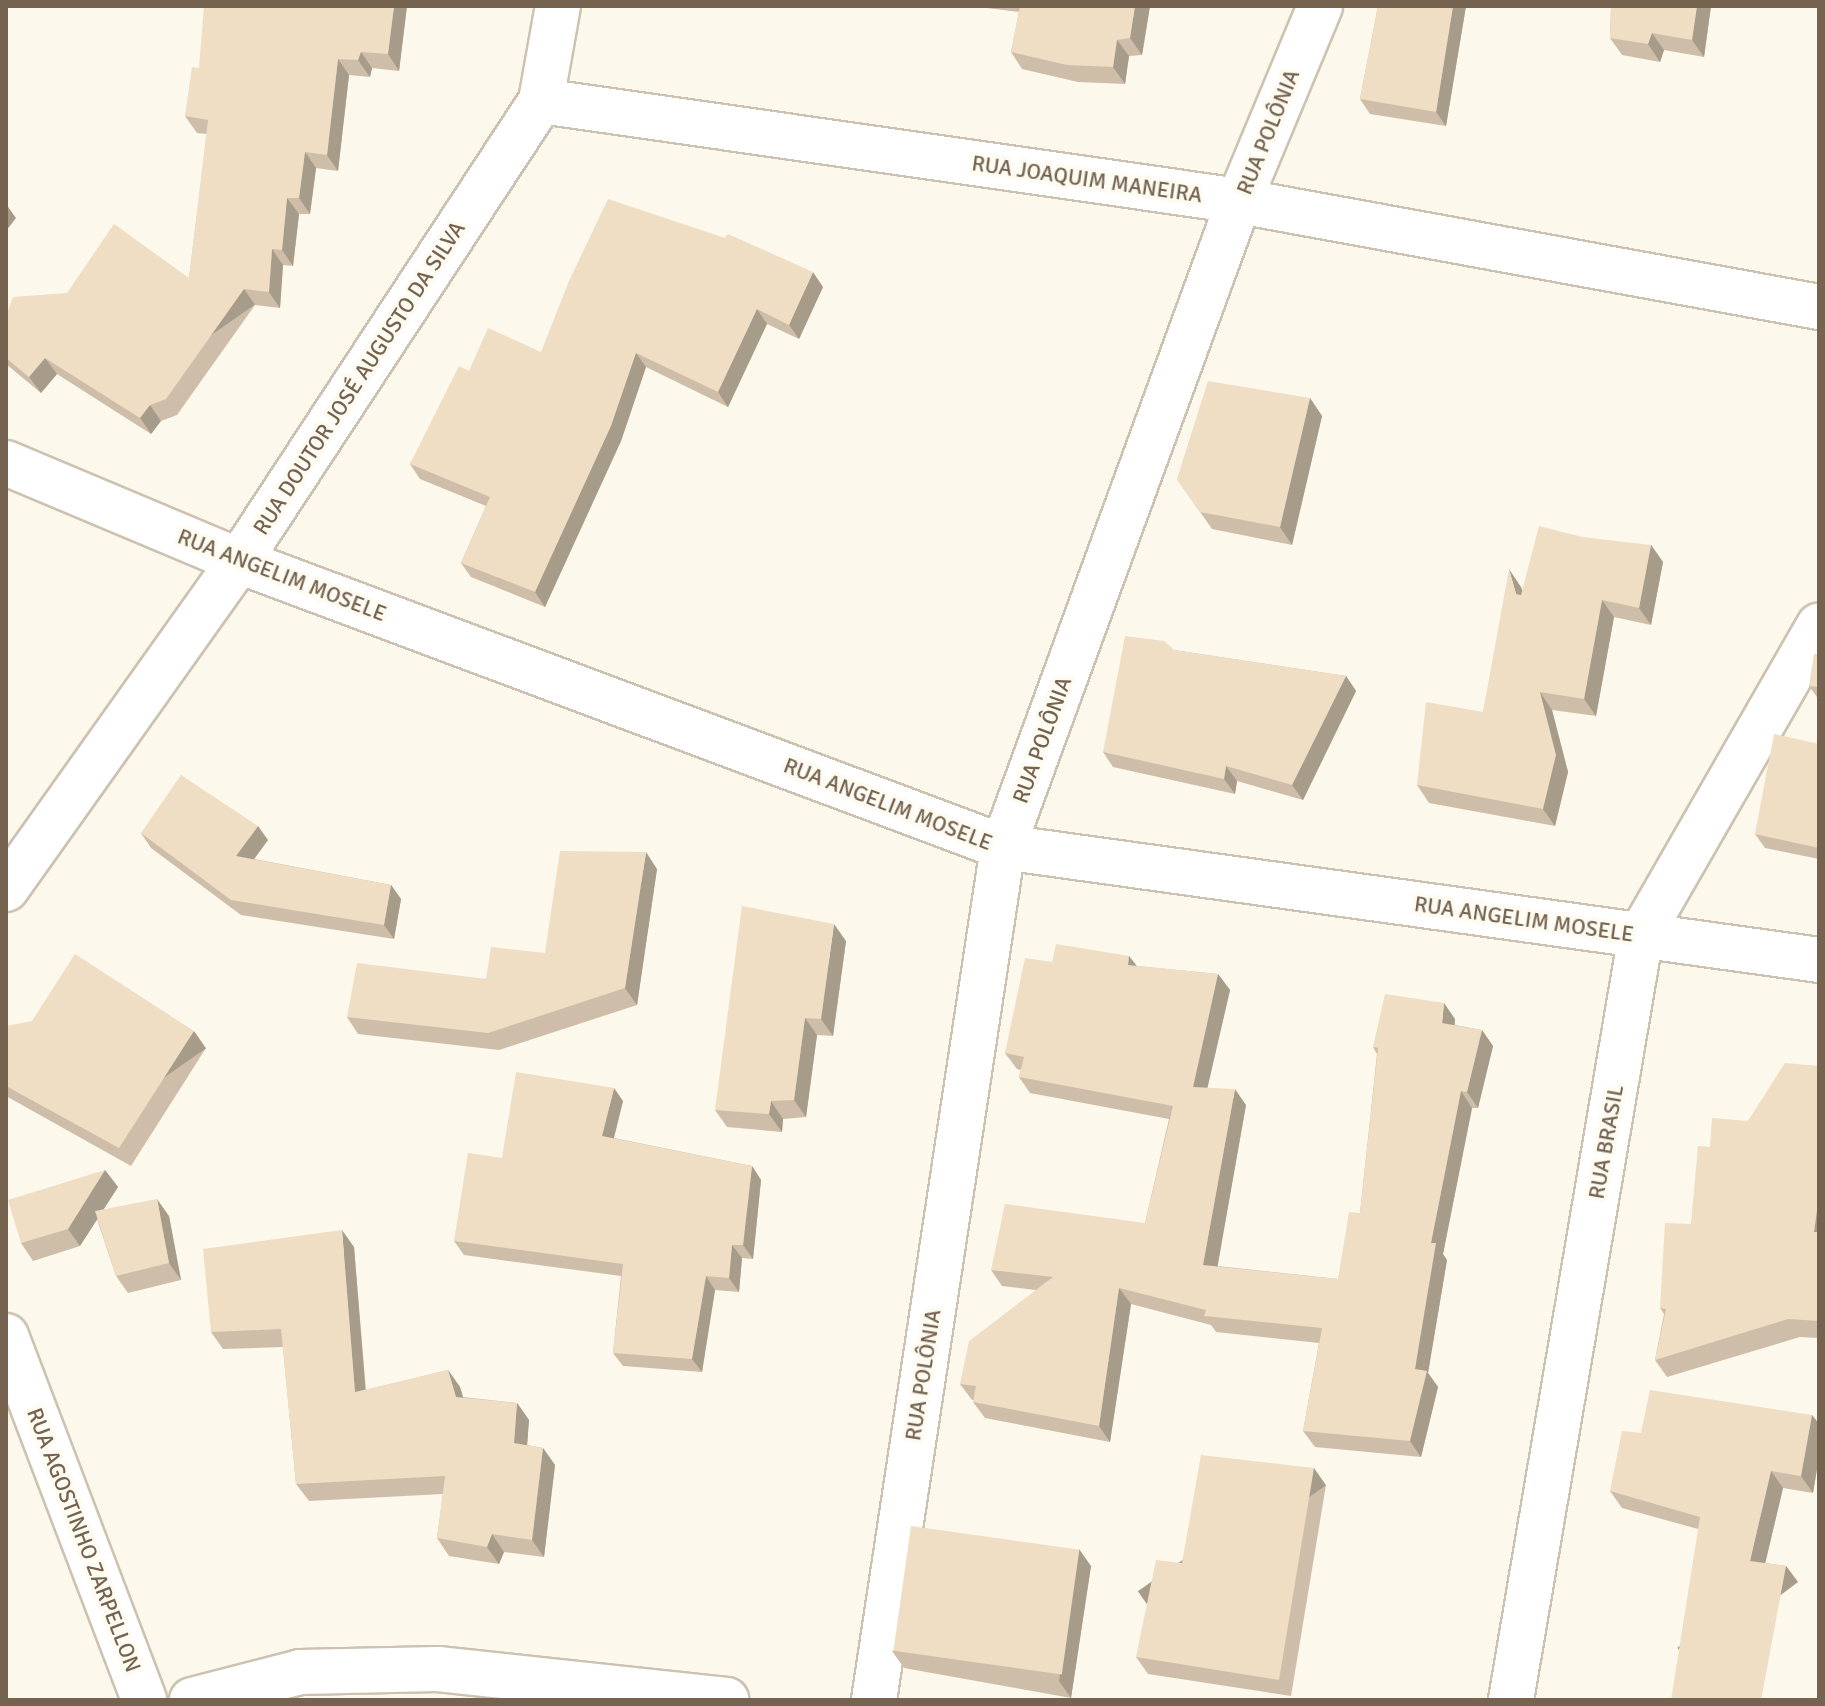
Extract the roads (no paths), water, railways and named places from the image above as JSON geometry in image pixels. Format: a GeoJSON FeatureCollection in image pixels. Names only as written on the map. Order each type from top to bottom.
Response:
{"type":"FeatureCollection","features":[{"type":"Feature","properties":{"kind":"street","name":"RUA DOUTOR JOSÉ AUGUSTO DA SILVA"},"geometry":{"type":"LineString","coordinates":[[6,889],[239,561],[541,101],[558,6]]}},
{"type":"Feature","properties":{"kind":"street","name":"RUA POLÔNIA"},"geometry":{"type":"LineString","coordinates":[[874,1700],[1003,847],[1239,201],[1320,6]]}},
{"type":"Feature","properties":{"kind":"street","name":"RUA JOAQUIM MANEIRA"},"geometry":{"type":"LineString","coordinates":[[541,101],[1239,201],[1819,307]]}},
{"type":"Feature","properties":{"kind":"street","name":"RUA ANGELIM MOSELE"},"geometry":{"type":"LineString","coordinates":[[6,463],[239,561],[1003,847],[1819,960]]}},
{"type":"Feature","properties":{"kind":"street","name":"RUA BRASIL"},"geometry":{"type":"LineString","coordinates":[[1511,1700],[1641,935],[1819,626]]}},
{"type":"Feature","properties":{"kind":"street","name":"RUA AGOSTINHO ZARPELLON"},"geometry":{"type":"LineString","coordinates":[[6,1336],[144,1700]]}},
{"type":"Feature","properties":{"kind":"street"},"geometry":{"type":"LineString","coordinates":[[192,1700],[300,1672],[438,1669],[726,1700]]}}]}
